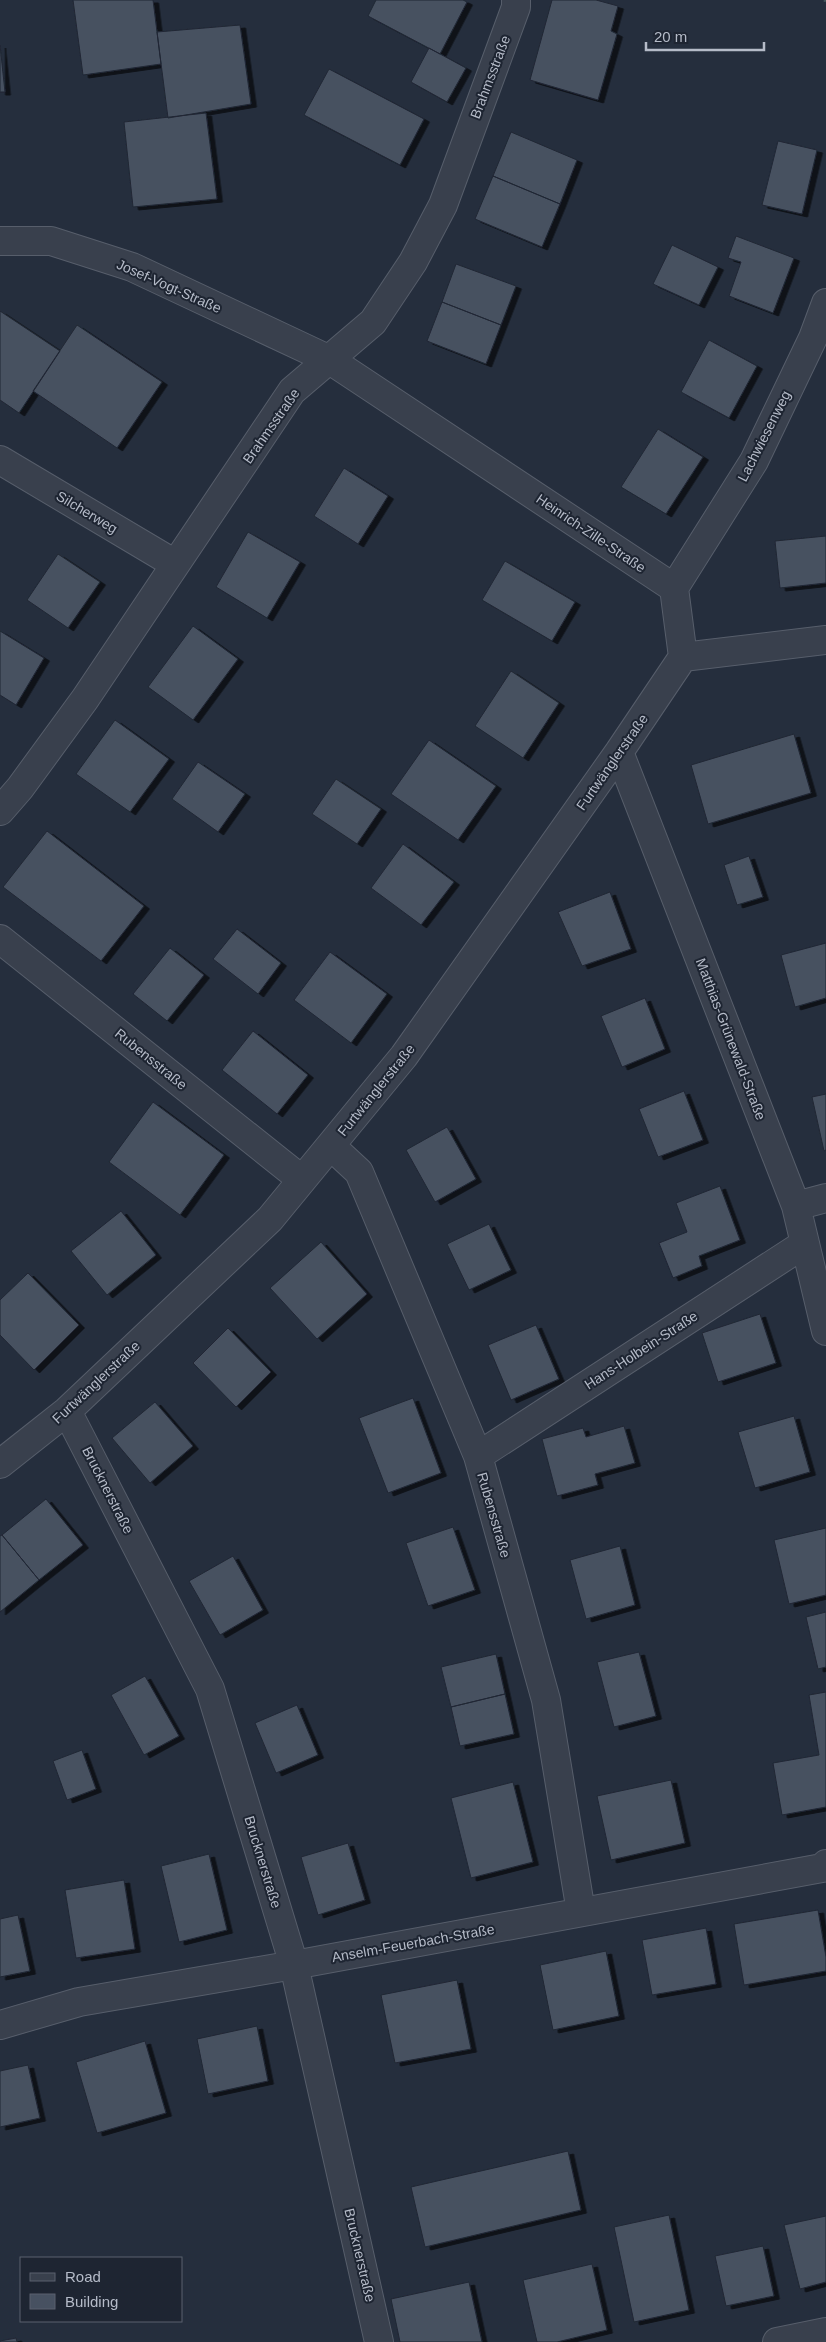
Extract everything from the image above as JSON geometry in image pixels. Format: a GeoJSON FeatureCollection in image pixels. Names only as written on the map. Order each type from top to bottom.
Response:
{"type":"FeatureCollection","features":[{"type":"Feature","properties":{"kind":"street","name":"Brahmsstraße"},"geometry":{"type":"LineString","coordinates":[[0,811],[20,788],[85,699],[292,391],[373,322],[413,262],[443,205],[500,54],[516,7],[516,0]]}},
{"type":"Feature","properties":{"kind":"street","name":"Josef-Vogt-Straße"},"geometry":{"type":"LineString","coordinates":[[0,241],[51,241],[132,267],[330,360]]}},
{"type":"Feature","properties":{"kind":"street","name":"Lachwiesenweg"},"geometry":{"type":"LineString","coordinates":[[674,588],[754,460],[813,338],[826,303]]}},
{"type":"Feature","properties":{"kind":"street","name":"Heinrich-Zille-Straße"},"geometry":{"type":"LineString","coordinates":[[330,360],[674,588]]}},
{"type":"Feature","properties":{"kind":"street","name":"Silcherweg"},"geometry":{"type":"LineString","coordinates":[[0,460],[175,564]]}},
{"type":"Feature","properties":{"kind":"street"},"geometry":{"type":"LineString","coordinates":[[674,588],[683,657],[826,640]]}},
{"type":"Feature","properties":{"kind":"street","name":"Furtwänglerstraße"},"geometry":{"type":"LineString","coordinates":[[0,1464],[67,1410],[270,1219],[404,1056],[619,752],[683,657]]}},
{"type":"Feature","properties":{"kind":"street","name":"Matthias-Grünewald-Straße"},"geometry":{"type":"LineString","coordinates":[[619,752],[796,1206],[826,1331]]}},
{"type":"Feature","properties":{"kind":"street","name":"Rubensstraße"},"geometry":{"type":"LineString","coordinates":[[0,939],[301,1179]]}},
{"type":"Feature","properties":{"kind":"street","name":"Rubensstraße"},"geometry":{"type":"LineString","coordinates":[[331,1146],[359,1172],[478,1456],[546,1700],[581,1912]]}},
{"type":"Feature","properties":{"kind":"street"},"geometry":{"type":"LineString","coordinates":[[796,1206],[826,1198]]}},
{"type":"Feature","properties":{"kind":"street","name":"Hans-Holbein-Straße"},"geometry":{"type":"LineString","coordinates":[[478,1456],[804,1244]]}},
{"type":"Feature","properties":{"kind":"street","name":"Brucknerstraße"},"geometry":{"type":"LineString","coordinates":[[67,1410],[210,1689],[294,1965],[379,2342]]}},
{"type":"Feature","properties":{"kind":"street","name":"Anselm-Feuerbach-Straße"},"geometry":{"type":"LineString","coordinates":[[0,2024],[79,2002],[294,1965],[822,1868],[826,1864]]}},
{"type":"Feature","properties":{"kind":"street"},"geometry":{"type":"LineString","coordinates":[[777,2342],[826,2332]]}},
{"type":"Feature","properties":{"kind":"building"},"geometry":{"type":"Polygon","coordinates":[[[73,0],[153,0],[161,64],[83,75],[73,0]]]}},
{"type":"Feature","properties":{"kind":"building"},"geometry":{"type":"Polygon","coordinates":[[[376,0],[463,0],[467,2],[440,54],[368,16],[376,0]]]}},
{"type":"Feature","properties":{"kind":"building"},"geometry":{"type":"Polygon","coordinates":[[[552,0],[596,0],[618,6],[611,31],[617,34],[598,100],[530,80],[552,0]]]}},
{"type":"Feature","properties":{"kind":"building"},"geometry":{"type":"Polygon","coordinates":[[[240,25],[251,104],[168,118],[157,32],[240,25]]]}},
{"type":"Feature","properties":{"kind":"building"},"geometry":{"type":"Polygon","coordinates":[[[0,45],[5,92],[0,92],[0,45]]]}},
{"type":"Feature","properties":{"kind":"building"},"geometry":{"type":"Polygon","coordinates":[[[429,48],[466,68],[447,102],[411,82],[429,48]]]}},
{"type":"Feature","properties":{"kind":"building"},"geometry":{"type":"Polygon","coordinates":[[[329,69],[424,119],[400,165],[304,115],[329,69]]]}},
{"type":"Feature","properties":{"kind":"building"},"geometry":{"type":"Polygon","coordinates":[[[206,113],[217,199],[133,207],[124,122],[206,113]]]}},
{"type":"Feature","properties":{"kind":"building"},"geometry":{"type":"Polygon","coordinates":[[[511,132],[577,160],[560,204],[493,176],[511,132]]]}},
{"type":"Feature","properties":{"kind":"building"},"geometry":{"type":"Polygon","coordinates":[[[778,141],[817,150],[802,214],[762,205],[778,141]]]}},
{"type":"Feature","properties":{"kind":"building"},"geometry":{"type":"Polygon","coordinates":[[[493,176],[560,204],[542,247],[475,219],[493,176]]]}},
{"type":"Feature","properties":{"kind":"building"},"geometry":{"type":"Polygon","coordinates":[[[736,236],[794,258],[773,313],[729,296],[741,262],[728,258],[736,236]]]}},
{"type":"Feature","properties":{"kind":"building"},"geometry":{"type":"Polygon","coordinates":[[[672,245],[718,267],[699,305],[653,284],[672,245]]]}},
{"type":"Feature","properties":{"kind":"building"},"geometry":{"type":"Polygon","coordinates":[[[456,264],[516,286],[501,325],[442,302],[456,264]]]}},
{"type":"Feature","properties":{"kind":"building"},"geometry":{"type":"Polygon","coordinates":[[[442,302],[501,325],[486,364],[427,341],[442,302]]]}},
{"type":"Feature","properties":{"kind":"building"},"geometry":{"type":"Polygon","coordinates":[[[0,311],[60,351],[19,413],[0,400],[0,311]]]}},
{"type":"Feature","properties":{"kind":"building"},"geometry":{"type":"Polygon","coordinates":[[[77,325],[162,382],[117,448],[33,391],[77,325]]]}},
{"type":"Feature","properties":{"kind":"building"},"geometry":{"type":"Polygon","coordinates":[[[709,340],[757,366],[729,418],[681,392],[709,340]]]}},
{"type":"Feature","properties":{"kind":"building"},"geometry":{"type":"Polygon","coordinates":[[[658,429],[703,457],[666,514],[621,487],[658,429]]]}},
{"type":"Feature","properties":{"kind":"building"},"geometry":{"type":"Polygon","coordinates":[[[344,468],[388,496],[358,544],[314,516],[344,468]]]}},
{"type":"Feature","properties":{"kind":"building"},"geometry":{"type":"Polygon","coordinates":[[[248,532],[300,562],[267,618],[216,587],[248,532]]]}},
{"type":"Feature","properties":{"kind":"building"},"geometry":{"type":"Polygon","coordinates":[[[826,536],[826,583],[780,588],[775,541],[826,536]]]}},
{"type":"Feature","properties":{"kind":"building"},"geometry":{"type":"Polygon","coordinates":[[[58,554],[100,582],[68,628],[27,600],[58,554]]]}},
{"type":"Feature","properties":{"kind":"building"},"geometry":{"type":"Polygon","coordinates":[[[505,561],[575,602],[552,641],[482,600],[505,561]]]}},
{"type":"Feature","properties":{"kind":"building"},"geometry":{"type":"Polygon","coordinates":[[[193,626],[238,659],[193,720],[148,687],[193,626]]]}},
{"type":"Feature","properties":{"kind":"building"},"geometry":{"type":"Polygon","coordinates":[[[0,631],[44,658],[16,705],[0,695],[0,631]]]}},
{"type":"Feature","properties":{"kind":"building"},"geometry":{"type":"Polygon","coordinates":[[[511,671],[559,703],[523,758],[475,726],[511,671]]]}},
{"type":"Feature","properties":{"kind":"building"},"geometry":{"type":"Polygon","coordinates":[[[115,720],[169,759],[130,812],[76,774],[115,720]]]}},
{"type":"Feature","properties":{"kind":"building"},"geometry":{"type":"Polygon","coordinates":[[[794,734],[811,793],[708,824],[691,765],[794,734]]]}},
{"type":"Feature","properties":{"kind":"building"},"geometry":{"type":"Polygon","coordinates":[[[429,740],[496,786],[458,840],[391,794],[429,740]]]}},
{"type":"Feature","properties":{"kind":"building"},"geometry":{"type":"Polygon","coordinates":[[[198,762],[245,794],[218,832],[172,799],[198,762]]]}},
{"type":"Feature","properties":{"kind":"building"},"geometry":{"type":"Polygon","coordinates":[[[336,779],[381,809],[357,844],[312,814],[336,779]]]}},
{"type":"Feature","properties":{"kind":"building"},"geometry":{"type":"Polygon","coordinates":[[[47,831],[144,906],[101,961],[3,887],[47,831]]]}},
{"type":"Feature","properties":{"kind":"building"},"geometry":{"type":"Polygon","coordinates":[[[403,844],[454,882],[421,925],[371,888],[403,844]]]}},
{"type":"Feature","properties":{"kind":"building"},"geometry":{"type":"Polygon","coordinates":[[[749,856],[763,897],[737,905],[724,865],[749,856]]]}},
{"type":"Feature","properties":{"kind":"building"},"geometry":{"type":"Polygon","coordinates":[[[610,892],[631,949],[582,966],[558,912],[610,892]]]}},
{"type":"Feature","properties":{"kind":"building"},"geometry":{"type":"Polygon","coordinates":[[[237,929],[281,963],[258,994],[213,959],[237,929]]]}},
{"type":"Feature","properties":{"kind":"building"},"geometry":{"type":"Polygon","coordinates":[[[826,943],[826,998],[795,1007],[781,955],[826,943]]]}},
{"type":"Feature","properties":{"kind":"building"},"geometry":{"type":"Polygon","coordinates":[[[170,948],[204,975],[167,1021],[133,994],[170,948]]]}},
{"type":"Feature","properties":{"kind":"building"},"geometry":{"type":"Polygon","coordinates":[[[330,952],[387,994],[351,1043],[294,1000],[330,952]]]}},
{"type":"Feature","properties":{"kind":"building"},"geometry":{"type":"Polygon","coordinates":[[[645,998],[665,1049],[622,1067],[601,1016],[645,998]]]}},
{"type":"Feature","properties":{"kind":"building"},"geometry":{"type":"Polygon","coordinates":[[[253,1031],[308,1075],[277,1114],[222,1070],[253,1031]]]}},
{"type":"Feature","properties":{"kind":"building"},"geometry":{"type":"Polygon","coordinates":[[[684,1091],[703,1140],[658,1157],[639,1109],[684,1091]]]}},
{"type":"Feature","properties":{"kind":"building"},"geometry":{"type":"Polygon","coordinates":[[[826,1094],[826,1150],[824,1151],[812,1097],[826,1094]]]}},
{"type":"Feature","properties":{"kind":"building"},"geometry":{"type":"Polygon","coordinates":[[[153,1102],[224,1155],[180,1215],[109,1162],[153,1102]]]}},
{"type":"Feature","properties":{"kind":"building"},"geometry":{"type":"Polygon","coordinates":[[[447,1127],[476,1179],[435,1202],[406,1150],[447,1127]]]}},
{"type":"Feature","properties":{"kind":"building"},"geometry":{"type":"Polygon","coordinates":[[[720,1186],[740,1240],[699,1256],[702,1266],[673,1278],[659,1243],[687,1232],[676,1203],[720,1186]]]}},
{"type":"Feature","properties":{"kind":"building"},"geometry":{"type":"Polygon","coordinates":[[[121,1211],[156,1255],[107,1295],[71,1251],[121,1211]]]}},
{"type":"Feature","properties":{"kind":"building"},"geometry":{"type":"Polygon","coordinates":[[[489,1224],[511,1270],[469,1290],[447,1244],[489,1224]]]}},
{"type":"Feature","properties":{"kind":"building"},"geometry":{"type":"Polygon","coordinates":[[[321,1242],[367,1294],[317,1339],[270,1288],[321,1242]]]}},
{"type":"Feature","properties":{"kind":"building"},"geometry":{"type":"Polygon","coordinates":[[[28,1273],[79,1325],[34,1370],[0,1335],[0,1300],[28,1273]]]}},
{"type":"Feature","properties":{"kind":"building"},"geometry":{"type":"Polygon","coordinates":[[[760,1314],[776,1363],[718,1382],[702,1333],[760,1314]]]}},
{"type":"Feature","properties":{"kind":"building"},"geometry":{"type":"Polygon","coordinates":[[[536,1325],[559,1379],[511,1400],[488,1345],[536,1325]]]}},
{"type":"Feature","properties":{"kind":"building"},"geometry":{"type":"Polygon","coordinates":[[[228,1328],[271,1372],[236,1407],[193,1363],[228,1328]]]}},
{"type":"Feature","properties":{"kind":"building"},"geometry":{"type":"Polygon","coordinates":[[[413,1398],[441,1473],[388,1493],[359,1418],[413,1398]]]}},
{"type":"Feature","properties":{"kind":"building"},"geometry":{"type":"Polygon","coordinates":[[[155,1402],[193,1446],[150,1483],[112,1438],[155,1402]]]}},
{"type":"Feature","properties":{"kind":"building"},"geometry":{"type":"Polygon","coordinates":[[[794,1416],[810,1472],[755,1488],[738,1432],[794,1416]]]}},
{"type":"Feature","properties":{"kind":"building"},"geometry":{"type":"Polygon","coordinates":[[[624,1426],[635,1463],[595,1474],[598,1485],[557,1496],[542,1439],[583,1428],[586,1437],[624,1426]]]}},
{"type":"Feature","properties":{"kind":"building"},"geometry":{"type":"Polygon","coordinates":[[[46,1499],[83,1545],[39,1580],[2,1535],[46,1499]]]}},
{"type":"Feature","properties":{"kind":"building"},"geometry":{"type":"Polygon","coordinates":[[[453,1527],[475,1590],[428,1606],[406,1543],[453,1527]]]}},
{"type":"Feature","properties":{"kind":"building"},"geometry":{"type":"Polygon","coordinates":[[[826,1528],[826,1595],[789,1604],[774,1540],[826,1528]]]}},
{"type":"Feature","properties":{"kind":"building"},"geometry":{"type":"Polygon","coordinates":[[[2,1535],[39,1580],[0,1612],[0,1536],[2,1535]]]}},
{"type":"Feature","properties":{"kind":"building"},"geometry":{"type":"Polygon","coordinates":[[[620,1546],[635,1605],[586,1619],[570,1560],[620,1546]]]}},
{"type":"Feature","properties":{"kind":"building"},"geometry":{"type":"Polygon","coordinates":[[[233,1556],[263,1610],[220,1635],[189,1581],[233,1556]]]}},
{"type":"Feature","properties":{"kind":"building"},"geometry":{"type":"Polygon","coordinates":[[[826,1612],[826,1667],[818,1669],[806,1617],[826,1612]]]}},
{"type":"Feature","properties":{"kind":"building"},"geometry":{"type":"Polygon","coordinates":[[[639,1652],[656,1716],[614,1727],[597,1662],[639,1652]]]}},
{"type":"Feature","properties":{"kind":"building"},"geometry":{"type":"Polygon","coordinates":[[[496,1654],[505,1694],[451,1707],[441,1667],[496,1654]]]}},
{"type":"Feature","properties":{"kind":"building"},"geometry":{"type":"Polygon","coordinates":[[[145,1676],[179,1736],[144,1755],[111,1695],[145,1676]]]}},
{"type":"Feature","properties":{"kind":"building"},"geometry":{"type":"Polygon","coordinates":[[[826,1692],[826,1807],[782,1815],[773,1763],[819,1755],[809,1695],[826,1692]]]}},
{"type":"Feature","properties":{"kind":"building"},"geometry":{"type":"Polygon","coordinates":[[[505,1694],[514,1734],[460,1746],[451,1707],[505,1694]]]}},
{"type":"Feature","properties":{"kind":"building"},"geometry":{"type":"Polygon","coordinates":[[[297,1705],[318,1755],[276,1773],[255,1723],[297,1705]]]}},
{"type":"Feature","properties":{"kind":"building"},"geometry":{"type":"Polygon","coordinates":[[[82,1750],[96,1789],[67,1800],[53,1761],[82,1750]]]}},
{"type":"Feature","properties":{"kind":"building"},"geometry":{"type":"Polygon","coordinates":[[[671,1780],[685,1843],[611,1860],[597,1796],[671,1780]]]}},
{"type":"Feature","properties":{"kind":"building"},"geometry":{"type":"Polygon","coordinates":[[[513,1782],[533,1862],[471,1878],[451,1798],[513,1782]]]}},
{"type":"Feature","properties":{"kind":"building"},"geometry":{"type":"Polygon","coordinates":[[[348,1843],[365,1900],[318,1915],[301,1857],[348,1843]]]}},
{"type":"Feature","properties":{"kind":"building"},"geometry":{"type":"Polygon","coordinates":[[[209,1854],[227,1930],[179,1942],[161,1866],[209,1854]]]}},
{"type":"Feature","properties":{"kind":"building"},"geometry":{"type":"Polygon","coordinates":[[[124,1880],[135,1949],[76,1958],[65,1890],[124,1880]]]}},
{"type":"Feature","properties":{"kind":"building"},"geometry":{"type":"Polygon","coordinates":[[[818,1910],[826,1957],[826,1971],[744,1985],[734,1924],[818,1910]]]}},
{"type":"Feature","properties":{"kind":"building"},"geometry":{"type":"Polygon","coordinates":[[[18,1915],[30,1971],[0,1977],[0,1919],[18,1915]]]}},
{"type":"Feature","properties":{"kind":"building"},"geometry":{"type":"Polygon","coordinates":[[[706,1928],[716,1984],[652,1995],[642,1940],[706,1928]]]}},
{"type":"Feature","properties":{"kind":"building"},"geometry":{"type":"Polygon","coordinates":[[[606,1951],[619,2016],[553,2030],[540,1965],[606,1951]]]}},
{"type":"Feature","properties":{"kind":"building"},"geometry":{"type":"Polygon","coordinates":[[[457,1980],[471,2049],[395,2063],[381,1995],[457,1980]]]}},
{"type":"Feature","properties":{"kind":"building"},"geometry":{"type":"Polygon","coordinates":[[[257,2026],[268,2081],[208,2094],[197,2039],[257,2026]]]}},
{"type":"Feature","properties":{"kind":"building"},"geometry":{"type":"Polygon","coordinates":[[[145,2041],[166,2113],[97,2133],[76,2062],[145,2041]]]}},
{"type":"Feature","properties":{"kind":"building"},"geometry":{"type":"Polygon","coordinates":[[[28,2065],[40,2118],[0,2127],[0,2071],[28,2065]]]}},
{"type":"Feature","properties":{"kind":"building"},"geometry":{"type":"Polygon","coordinates":[[[568,2151],[581,2210],[425,2247],[411,2187],[568,2151]]]}},
{"type":"Feature","properties":{"kind":"building"},"geometry":{"type":"Polygon","coordinates":[[[669,2215],[689,2310],[634,2322],[614,2227],[669,2215]]]}},
{"type":"Feature","properties":{"kind":"building"},"geometry":{"type":"Polygon","coordinates":[[[826,2216],[826,2282],[800,2289],[784,2225],[826,2216]]]}},
{"type":"Feature","properties":{"kind":"building"},"geometry":{"type":"Polygon","coordinates":[[[763,2246],[774,2296],[726,2306],[715,2256],[763,2246]]]}},
{"type":"Feature","properties":{"kind":"building"},"geometry":{"type":"Polygon","coordinates":[[[592,2264],[607,2330],[557,2342],[537,2342],[523,2280],[592,2264]]]}},
{"type":"Feature","properties":{"kind":"building"},"geometry":{"type":"Polygon","coordinates":[[[469,2282],[482,2342],[400,2342],[391,2299],[469,2282]]]}},
{"type":"Feature","properties":{"kind":"building"},"geometry":{"type":"Polygon","coordinates":[[[16,2338],[17,2342],[0,2342],[0,2341],[16,2338]]]}}]}
